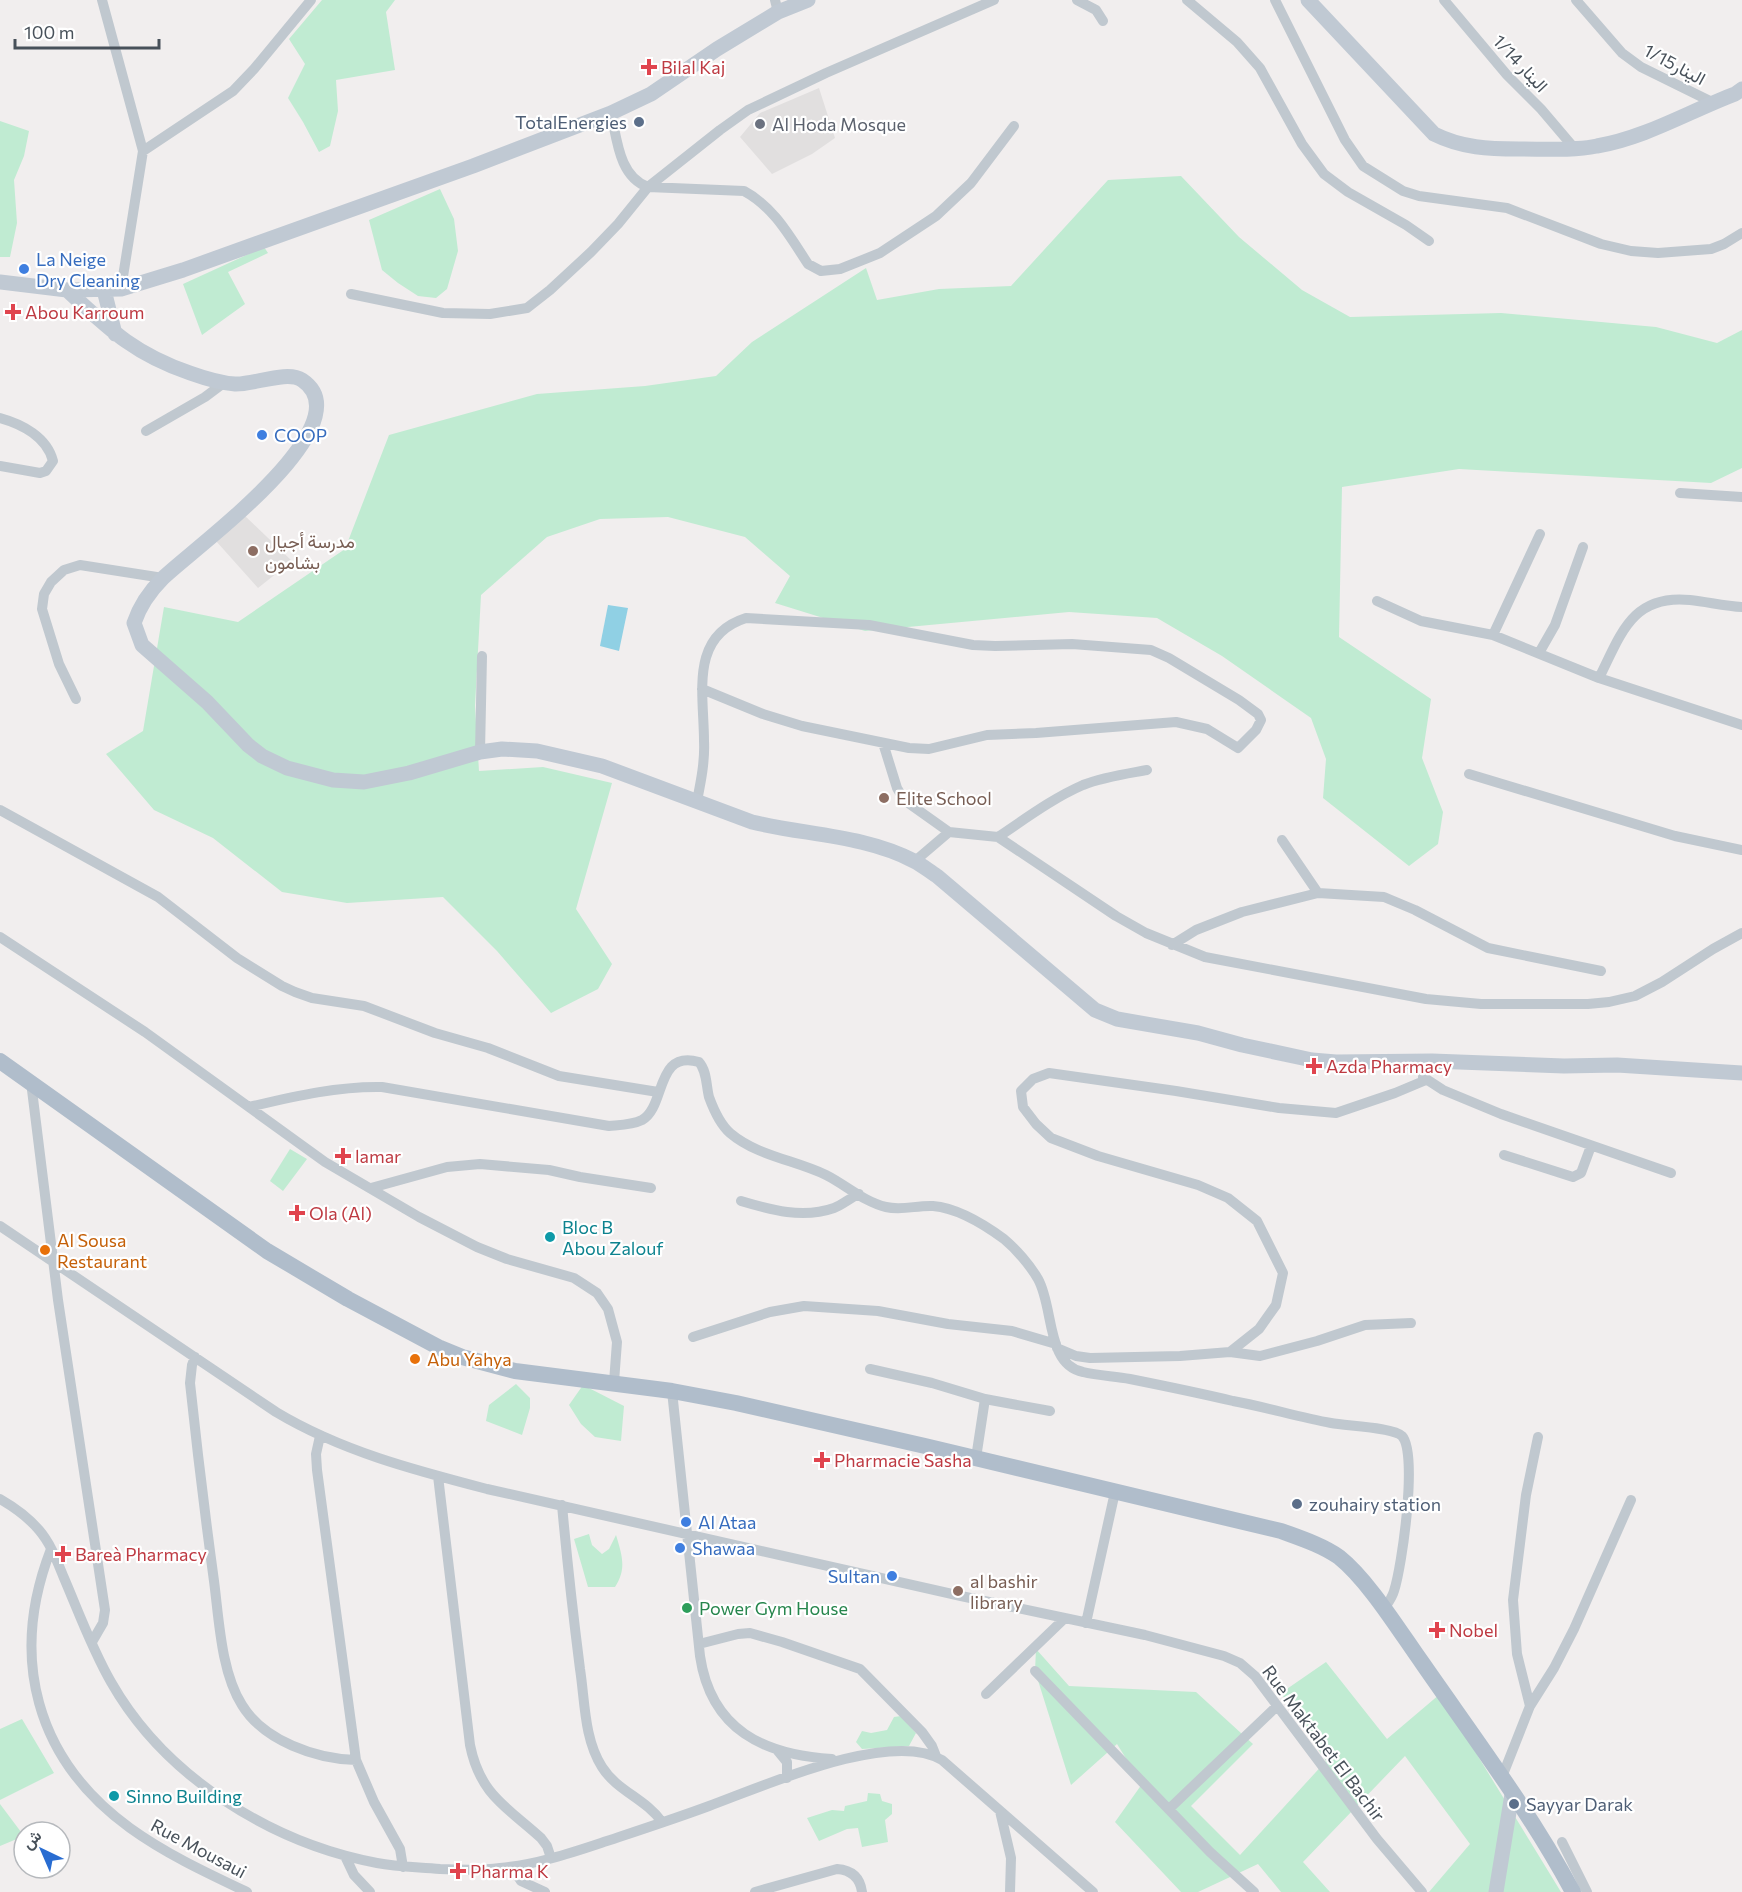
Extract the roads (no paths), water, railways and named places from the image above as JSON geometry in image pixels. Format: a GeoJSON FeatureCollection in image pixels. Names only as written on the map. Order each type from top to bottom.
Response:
{"type":"FeatureCollection","features":[{"type":"Feature","properties":{"kind":"main road"},"geometry":{"type":"LineString","coordinates":[[0,1062],[267,1251],[321,1284],[423,1339],[462,1357],[487,1365],[553,1376],[614,1382],[736,1403],[1281,1531],[1306,1540],[1338,1557],[1357,1575],[1383,1609],[1502,1777],[1554,1857],[1573,1892]]}},
{"type":"Feature","properties":{"kind":"street"},"geometry":{"type":"LineString","coordinates":[[102,0],[143,152],[121,289]]}},
{"type":"Feature","properties":{"kind":"street"},"geometry":{"type":"LineString","coordinates":[[143,152],[233,91],[311,0]]}},
{"type":"Feature","properties":{"kind":"street"},"geometry":{"type":"LineString","coordinates":[[0,282],[66,290],[121,289],[183,270],[462,171],[611,113],[651,94],[776,6],[808,0]]}},
{"type":"Feature","properties":{"kind":"street"},"geometry":{"type":"LineString","coordinates":[[351,294],[443,312],[490,314],[527,308],[550,291],[591,252],[618,224],[648,186],[748,111],[826,73],[994,0]]}},
{"type":"Feature","properties":{"kind":"street"},"geometry":{"type":"LineString","coordinates":[[1077,0],[1096,10],[1103,21]]}},
{"type":"Feature","properties":{"kind":"street"},"geometry":{"type":"LineString","coordinates":[[1187,0],[1237,42],[1260,68],[1305,150],[1324,174],[1348,192],[1429,241]]}},
{"type":"Feature","properties":{"kind":"street"},"geometry":{"type":"LineString","coordinates":[[1275,0],[1345,140],[1363,166],[1403,191],[1419,196],[1507,208],[1601,244],[1631,251],[1658,253],[1711,249],[1742,233]]}},
{"type":"Feature","properties":{"kind":"street"},"geometry":{"type":"LineString","coordinates":[[1308,0],[1434,134],[1449,141],[1485,149],[1575,149],[1598,146],[1620,140],[1742,89]]}},
{"type":"Feature","properties":{"kind":"street","name":"الينار 1/14"},"geometry":{"type":"LineString","coordinates":[[1444,0],[1500,67],[1541,109],[1575,149]]}},
{"type":"Feature","properties":{"kind":"street","name":"الينار1/15"},"geometry":{"type":"LineString","coordinates":[[1576,0],[1622,53],[1641,67],[1712,102]]}},
{"type":"Feature","properties":{"kind":"street"},"geometry":{"type":"LineString","coordinates":[[611,113],[625,166],[635,180],[648,186],[744,191],[771,211],[808,264],[828,272],[880,253],[936,216],[971,183],[1014,126]]}},
{"type":"Feature","properties":{"kind":"street"},"geometry":{"type":"LineString","coordinates":[[66,290],[115,334],[164,364],[197,376],[225,382],[251,383],[289,376],[307,385],[315,398],[315,416],[305,439],[293,458],[226,524],[163,578],[141,605],[134,623],[142,645],[189,686],[262,756],[287,768],[347,782],[364,782],[409,773],[480,752],[518,749],[537,750],[602,766],[752,822],[848,839],[915,861],[994,923],[1071,992],[1095,1010],[1108,1016],[1312,1060],[1432,1061],[1564,1066],[1617,1065],[1739,1075]]}},
{"type":"Feature","properties":{"kind":"street"},"geometry":{"type":"LineString","coordinates":[[104,290],[115,334]]}},
{"type":"Feature","properties":{"kind":"street"},"geometry":{"type":"LineString","coordinates":[[146,431],[205,397],[225,382]]}},
{"type":"Feature","properties":{"kind":"street"},"geometry":{"type":"LineString","coordinates":[[0,418],[33,433],[46,446],[53,461],[46,471],[40,473],[0,466]]}},
{"type":"Feature","properties":{"kind":"street"},"geometry":{"type":"LineString","coordinates":[[1680,493],[1742,497]]}},
{"type":"Feature","properties":{"kind":"street"},"geometry":{"type":"LineString","coordinates":[[1492,634],[1540,534]]}},
{"type":"Feature","properties":{"kind":"street"},"geometry":{"type":"LineString","coordinates":[[1539,654],[1555,625],[1583,547]]}},
{"type":"Feature","properties":{"kind":"street"},"geometry":{"type":"LineString","coordinates":[[76,699],[59,664],[42,609],[44,594],[51,582],[64,570],[80,565],[163,578]]}},
{"type":"Feature","properties":{"kind":"street"},"geometry":{"type":"LineString","coordinates":[[1599,678],[1631,617],[1651,603],[1688,600],[1742,607]]}},
{"type":"Feature","properties":{"kind":"street"},"geometry":{"type":"LineString","coordinates":[[1377,601],[1421,621],[1492,634],[1599,678],[1742,726]]}},
{"type":"Feature","properties":{"kind":"street"},"geometry":{"type":"LineString","coordinates":[[697,801],[703,771],[702,689],[708,648],[717,633],[732,622],[746,618],[869,625],[984,646],[1072,644],[1151,650],[1170,658],[1239,700],[1258,714],[1261,720],[1256,730],[1238,748],[1207,729],[1176,722],[987,735],[929,749],[883,743],[802,726],[763,714],[702,689]]}},
{"type":"Feature","properties":{"kind":"street"},"geometry":{"type":"LineString","coordinates":[[480,752],[482,656]]}},
{"type":"Feature","properties":{"kind":"street"},"geometry":{"type":"LineString","coordinates":[[883,743],[897,788],[904,800],[949,832],[998,837],[1116,916],[1172,945],[1205,957],[1425,999],[1481,1004],[1588,1004],[1635,996],[1742,933]]}},
{"type":"Feature","properties":{"kind":"street"},"geometry":{"type":"LineString","coordinates":[[998,837],[1083,785],[1119,774],[1147,770]]}},
{"type":"Feature","properties":{"kind":"street"},"geometry":{"type":"LineString","coordinates":[[1469,774],[1675,836],[1742,850]]}},
{"type":"Feature","properties":{"kind":"street"},"geometry":{"type":"LineString","coordinates":[[0,810],[158,897],[237,958],[296,992],[312,998],[364,1006],[435,1034],[488,1048],[559,1076],[658,1092]]}},
{"type":"Feature","properties":{"kind":"street"},"geometry":{"type":"LineString","coordinates":[[915,861],[949,832]]}},
{"type":"Feature","properties":{"kind":"street"},"geometry":{"type":"LineString","coordinates":[[1282,840],[1318,893]]}},
{"type":"Feature","properties":{"kind":"street"},"geometry":{"type":"LineString","coordinates":[[1172,945],[1196,930],[1242,912],[1318,893],[1384,897],[1415,910],[1488,948],[1601,970]]}},
{"type":"Feature","properties":{"kind":"street"},"geometry":{"type":"LineString","coordinates":[[0,937],[145,1032],[325,1162],[419,1217],[477,1247],[507,1259],[574,1278],[597,1293],[608,1309],[616,1334],[614,1382]]}},
{"type":"Feature","properties":{"kind":"street"},"geometry":{"type":"LineString","coordinates":[[249,1107],[302,1095],[382,1087],[609,1126],[641,1120],[648,1115],[658,1092],[676,1062],[680,1060],[699,1062],[703,1069],[709,1097],[729,1132],[749,1145],[823,1173],[885,1207],[896,1209],[935,1206],[966,1216],[1004,1240],[1021,1256],[1039,1280],[1050,1312],[1056,1346],[1072,1370],[1227,1399],[1330,1423],[1391,1430],[1401,1435],[1407,1444],[1408,1454],[1407,1513],[1394,1595],[1383,1609]]}},
{"type":"Feature","properties":{"kind":"street"},"geometry":{"type":"LineString","coordinates":[[1432,1061],[1423,1076],[1443,1090],[1501,1114],[1671,1173]]}},
{"type":"Feature","properties":{"kind":"street"},"geometry":{"type":"LineString","coordinates":[[1230,1352],[1259,1329],[1276,1305],[1283,1274],[1257,1221],[1228,1198],[1198,1185],[1098,1156],[1051,1138],[1023,1107],[1022,1091],[1033,1079],[1048,1073],[1279,1108],[1336,1113],[1395,1094],[1426,1080]]}},
{"type":"Feature","properties":{"kind":"street"},"geometry":{"type":"LineString","coordinates":[[31,1083],[52,1262],[105,1610],[103,1623],[92,1642]]}},
{"type":"Feature","properties":{"kind":"street"},"geometry":{"type":"LineString","coordinates":[[1504,1155],[1573,1177],[1581,1173],[1590,1146]]}},
{"type":"Feature","properties":{"kind":"street"},"geometry":{"type":"LineString","coordinates":[[371,1188],[447,1167],[480,1164],[549,1170],[651,1188]]}},
{"type":"Feature","properties":{"kind":"street"},"geometry":{"type":"LineString","coordinates":[[741,1201],[796,1214],[834,1208],[859,1194]]}},
{"type":"Feature","properties":{"kind":"street","name":"Rue Maktabet El Bachir"},"geometry":{"type":"LineString","coordinates":[[0,1226],[276,1412],[320,1436],[382,1459],[438,1476],[687,1534],[1145,1635],[1224,1656],[1240,1663],[1255,1676],[1377,1839],[1422,1892]]}},
{"type":"Feature","properties":{"kind":"street"},"geometry":{"type":"LineString","coordinates":[[693,1337],[770,1312],[804,1306],[878,1311],[948,1324],[1012,1331],[1056,1346],[1076,1356],[1090,1358],[1180,1356],[1230,1352],[1260,1356],[1365,1325],[1411,1323]]}},
{"type":"Feature","properties":{"kind":"street"},"geometry":{"type":"LineString","coordinates":[[195,1357],[190,1383],[208,1533],[225,1656],[237,1696],[259,1725],[283,1740],[327,1757],[356,1760]]}},
{"type":"Feature","properties":{"kind":"street"},"geometry":{"type":"LineString","coordinates":[[870,1369],[932,1383],[985,1399],[1050,1411]]}},
{"type":"Feature","properties":{"kind":"street"},"geometry":{"type":"LineString","coordinates":[[672,1391],[699,1644],[706,1682],[723,1714],[748,1738],[777,1750],[800,1756],[838,1759]]}},
{"type":"Feature","properties":{"kind":"street"},"geometry":{"type":"LineString","coordinates":[[975,1458],[985,1399]]}},
{"type":"Feature","properties":{"kind":"street"},"geometry":{"type":"LineString","coordinates":[[320,1436],[316,1454],[317,1470],[356,1760],[374,1802],[400,1849],[403,1867]]}},
{"type":"Feature","properties":{"kind":"street"},"geometry":{"type":"LineString","coordinates":[[1530,1706],[1517,1654],[1513,1600],[1526,1495],[1538,1437]]}},
{"type":"Feature","properties":{"kind":"street"},"geometry":{"type":"LineString","coordinates":[[438,1476],[474,1764],[488,1790],[541,1838],[551,1858]]}},
{"type":"Feature","properties":{"kind":"street"},"geometry":{"type":"LineString","coordinates":[[1086,1623],[1115,1492]]}},
{"type":"Feature","properties":{"kind":"street"},"geometry":{"type":"LineString","coordinates":[[0,1499],[32,1523],[51,1549],[111,1682],[131,1714],[157,1744],[189,1773],[263,1822],[300,1840],[345,1856],[403,1867],[460,1870],[512,1867],[601,1844],[838,1759],[893,1750],[936,1756]]}},
{"type":"Feature","properties":{"kind":"street"},"geometry":{"type":"LineString","coordinates":[[1502,1777],[1530,1706],[1554,1668],[1574,1629],[1631,1500]]}},
{"type":"Feature","properties":{"kind":"street"},"geometry":{"type":"LineString","coordinates":[[562,1505],[576,1635],[591,1741],[607,1774],[651,1808],[662,1822]]}},
{"type":"Feature","properties":{"kind":"street","name":"Rue Mousaui"},"geometry":{"type":"LineString","coordinates":[[51,1549],[35,1602],[31,1646],[34,1689],[40,1710],[58,1750],[90,1793],[129,1827],[160,1848],[247,1892]]}},
{"type":"Feature","properties":{"kind":"street"},"geometry":{"type":"LineString","coordinates":[[986,1694],[1065,1618]]}},
{"type":"Feature","properties":{"kind":"street"},"geometry":{"type":"LineString","coordinates":[[699,1644],[738,1634],[750,1634],[782,1642],[860,1669],[922,1732],[933,1746],[936,1756],[1093,1892]]}},
{"type":"Feature","properties":{"kind":"street"},"geometry":{"type":"LineString","coordinates":[[1035,1671],[1169,1809],[1254,1892]]}},
{"type":"Feature","properties":{"kind":"street"},"geometry":{"type":"LineString","coordinates":[[1169,1809],[1276,1707]]}},
{"type":"Feature","properties":{"kind":"street"},"geometry":{"type":"LineString","coordinates":[[777,1750],[787,1762],[788,1778]]}},
{"type":"Feature","properties":{"kind":"street"},"geometry":{"type":"LineString","coordinates":[[1496,1892],[1512,1794]]}},
{"type":"Feature","properties":{"kind":"street"},"geometry":{"type":"LineString","coordinates":[[1000,1811],[1011,1858],[1010,1892]]}},
{"type":"Feature","properties":{"kind":"street"},"geometry":{"type":"LineString","coordinates":[[1554,1857],[1562,1842],[1587,1892]]}},
{"type":"Feature","properties":{"kind":"street"},"geometry":{"type":"LineString","coordinates":[[345,1856],[354,1875],[370,1892]]}},
{"type":"Feature","properties":{"kind":"street"},"geometry":{"type":"LineString","coordinates":[[512,1867],[521,1881],[545,1892]]}},
{"type":"Feature","properties":{"kind":"street"},"geometry":{"type":"LineString","coordinates":[[755,1892],[837,1869],[845,1869],[853,1873],[858,1879],[862,1892]]}},
{"type":"Feature","properties":{"kind":"water"},"geometry":{"type":"Polygon","coordinates":[[[608,605],[628,608],[619,651],[600,646],[608,605]]]}},
{"type":"Feature","properties":{"kind":"place","name":"Bilal Kaj"},"geometry":{"type":"Point","coordinates":[649,67]}},
{"type":"Feature","properties":{"kind":"place","name":"TotalEnergies"},"geometry":{"type":"Point","coordinates":[639,122]}},
{"type":"Feature","properties":{"kind":"place","name":"Al Hoda Mosque"},"geometry":{"type":"Point","coordinates":[760,124]}},
{"type":"Feature","properties":{"kind":"place","name":"La Neige Dry Cleaning"},"geometry":{"type":"Point","coordinates":[24,269]}},
{"type":"Feature","properties":{"kind":"place","name":"Abou Karroum"},"geometry":{"type":"Point","coordinates":[13,312]}},
{"type":"Feature","properties":{"kind":"place","name":"COOP"},"geometry":{"type":"Point","coordinates":[262,435]}},
{"type":"Feature","properties":{"kind":"place","name":"مدرسة أجيال بشامون"},"geometry":{"type":"Point","coordinates":[253,551]}},
{"type":"Feature","properties":{"kind":"place","name":"Elite School"},"geometry":{"type":"Point","coordinates":[884,798]}},
{"type":"Feature","properties":{"kind":"place","name":"Azda Pharmacy"},"geometry":{"type":"Point","coordinates":[1314,1066]}},
{"type":"Feature","properties":{"kind":"place","name":"lamar"},"geometry":{"type":"Point","coordinates":[343,1156]}},
{"type":"Feature","properties":{"kind":"place","name":"Ola (Al)"},"geometry":{"type":"Point","coordinates":[297,1213]}},
{"type":"Feature","properties":{"kind":"place","name":"Bloc B Abou Zalouf"},"geometry":{"type":"Point","coordinates":[550,1237]}},
{"type":"Feature","properties":{"kind":"place","name":"Al Sousa Restaurant"},"geometry":{"type":"Point","coordinates":[45,1250]}},
{"type":"Feature","properties":{"kind":"place","name":"Abu Yahya"},"geometry":{"type":"Point","coordinates":[415,1359]}},
{"type":"Feature","properties":{"kind":"place","name":"Pharmacie Sasha"},"geometry":{"type":"Point","coordinates":[822,1460]}},
{"type":"Feature","properties":{"kind":"place","name":"zouhairy station"},"geometry":{"type":"Point","coordinates":[1297,1504]}},
{"type":"Feature","properties":{"kind":"place","name":"Al Ataa"},"geometry":{"type":"Point","coordinates":[686,1522]}},
{"type":"Feature","properties":{"kind":"place","name":"Shawaa"},"geometry":{"type":"Point","coordinates":[680,1548]}},
{"type":"Feature","properties":{"kind":"place","name":"Bareà Pharmacy"},"geometry":{"type":"Point","coordinates":[63,1554]}},
{"type":"Feature","properties":{"kind":"place","name":"Sultan"},"geometry":{"type":"Point","coordinates":[892,1576]}},
{"type":"Feature","properties":{"kind":"place","name":"al bashir library"},"geometry":{"type":"Point","coordinates":[958,1591]}},
{"type":"Feature","properties":{"kind":"place","name":"Power Gym House"},"geometry":{"type":"Point","coordinates":[687,1608]}},
{"type":"Feature","properties":{"kind":"place","name":"Nobel"},"geometry":{"type":"Point","coordinates":[1437,1630]}},
{"type":"Feature","properties":{"kind":"place","name":"Sinno Building"},"geometry":{"type":"Point","coordinates":[114,1796]}},
{"type":"Feature","properties":{"kind":"place","name":"Sayyar Darak"},"geometry":{"type":"Point","coordinates":[1514,1804]}},
{"type":"Feature","properties":{"kind":"place","name":"Pharma K"},"geometry":{"type":"Point","coordinates":[458,1871]}}]}
